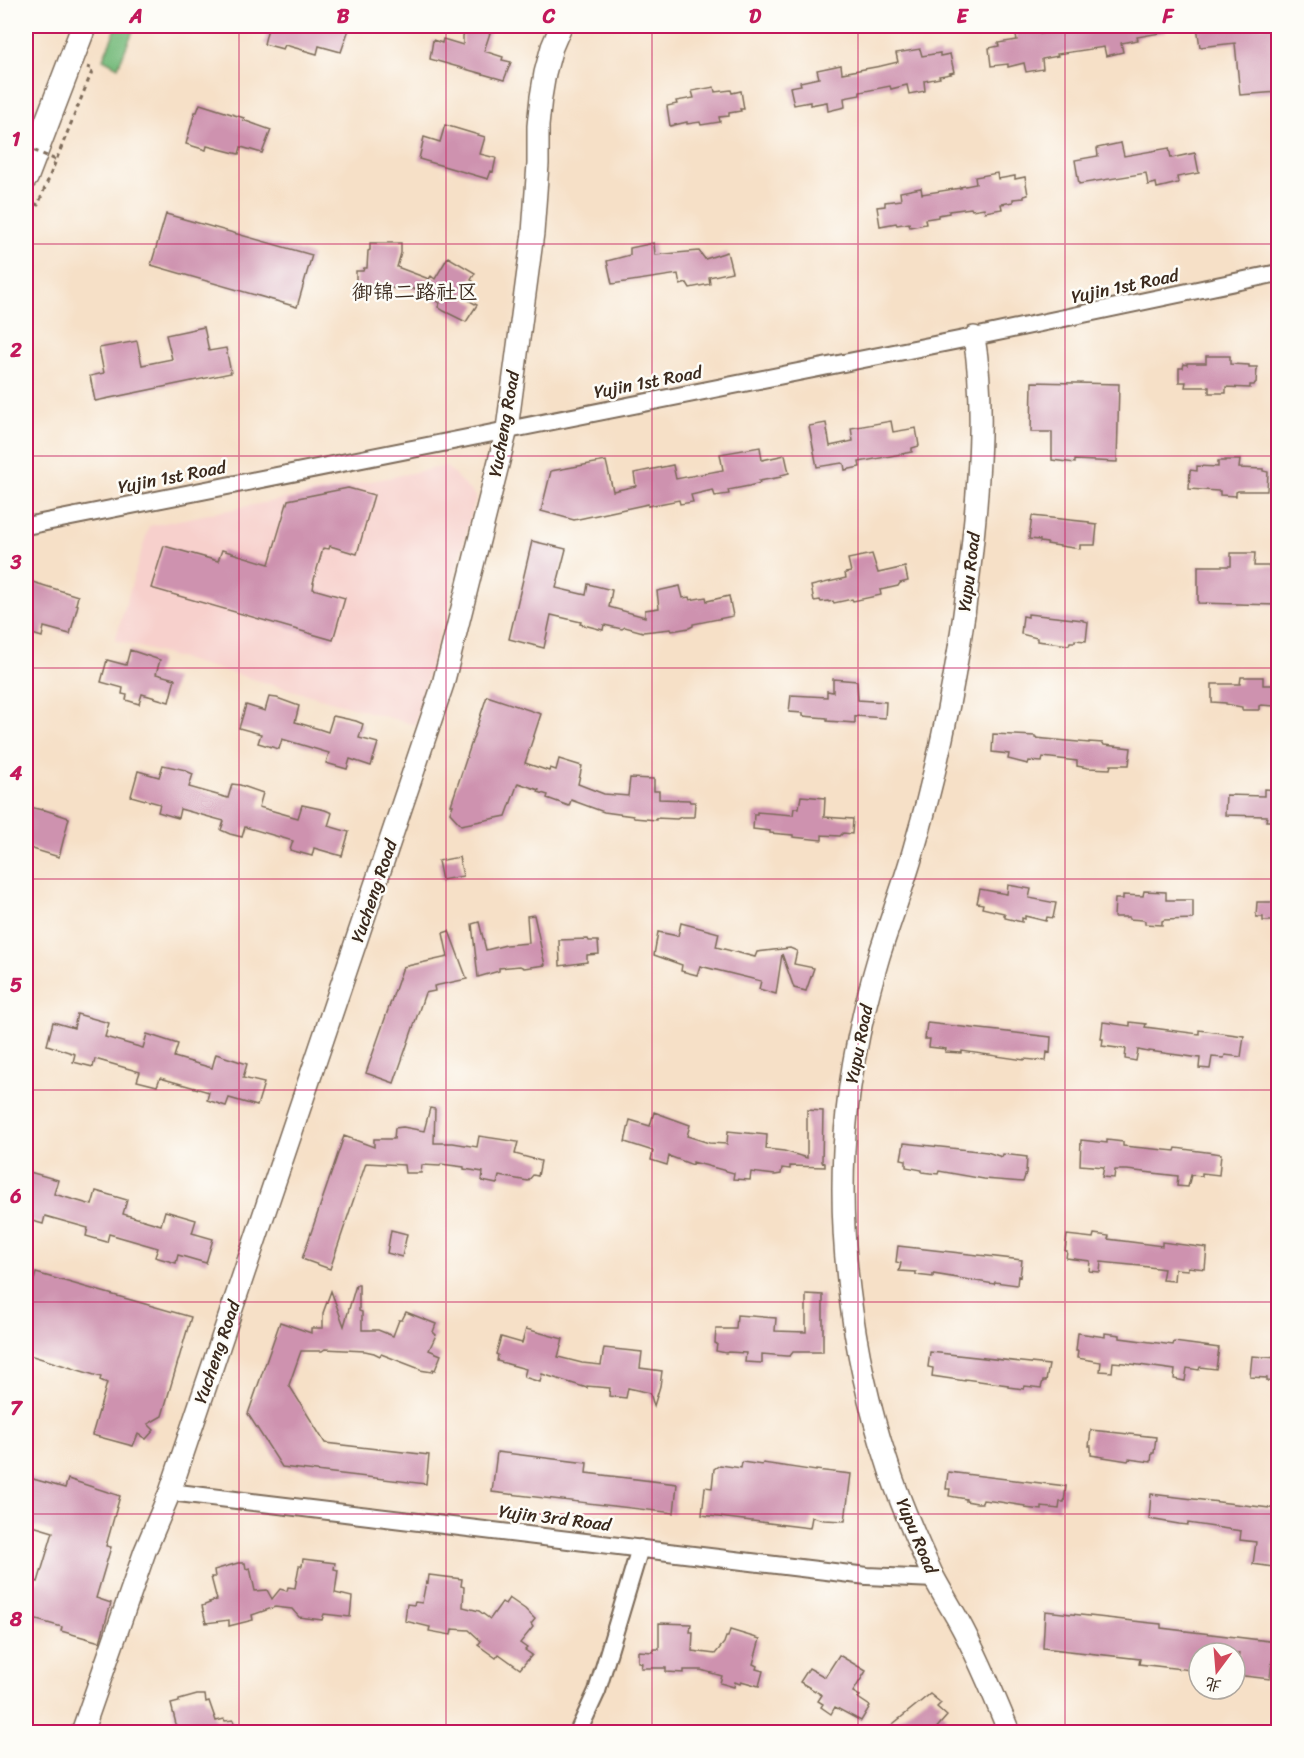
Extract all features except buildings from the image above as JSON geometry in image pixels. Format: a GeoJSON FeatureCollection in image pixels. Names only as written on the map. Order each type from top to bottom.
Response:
{"type":"FeatureCollection","features":[{"type":"Feature","properties":{"kind":"main road"},"geometry":{"type":"LineString","coordinates":[[26,177],[84,26]]}},
{"type":"Feature","properties":{"kind":"street","name":"Yucheng Road"},"geometry":{"type":"LineString","coordinates":[[82,1732],[146,1551],[170,1492],[443,684],[507,429],[533,233],[541,97],[552,47],[561,26]]}},
{"type":"Feature","properties":{"kind":"street","name":"Yujin 1st Road"},"geometry":{"type":"LineString","coordinates":[[26,526],[974,337],[1278,273]]}},
{"type":"Feature","properties":{"kind":"street","name":"Yupu Road"},"geometry":{"type":"LineString","coordinates":[[974,337],[978,361],[980,403],[979,456],[970,576],[949,706],[932,780],[913,854],[878,958],[856,1047],[846,1114],[845,1251],[855,1334],[868,1395],[887,1465],[935,1580],[960,1623],[1009,1732]]}},
{"type":"Feature","properties":{"kind":"street","name":"Yujin 3rd Road"},"geometry":{"type":"LineString","coordinates":[[170,1492],[867,1576],[935,1580]]}},
{"type":"Feature","properties":{"kind":"street"},"geometry":{"type":"LineString","coordinates":[[578,1732],[597,1691],[640,1548]]}},
{"type":"Feature","properties":{"kind":"path"},"geometry":{"type":"LineString","coordinates":[[26,200],[38,205],[93,69]]}},
{"type":"Feature","properties":{"kind":"path"},"geometry":{"type":"LineString","coordinates":[[26,147],[56,160]]}},
{"type":"Feature","properties":{"kind":"shaded area"},"geometry":{"type":"Polygon","coordinates":[[[446,466],[476,497],[415,725],[115,640],[149,526],[446,466]]]}},
{"type":"Feature","properties":{"kind":"green space"},"geometry":{"type":"Polygon","coordinates":[[[117,26],[135,26],[118,67],[103,59],[117,26]]]}},
{"type":"Feature","properties":{"kind":"district","name":"御锦二路社区"},"geometry":{"type":"Point","coordinates":[415,292]}}]}
